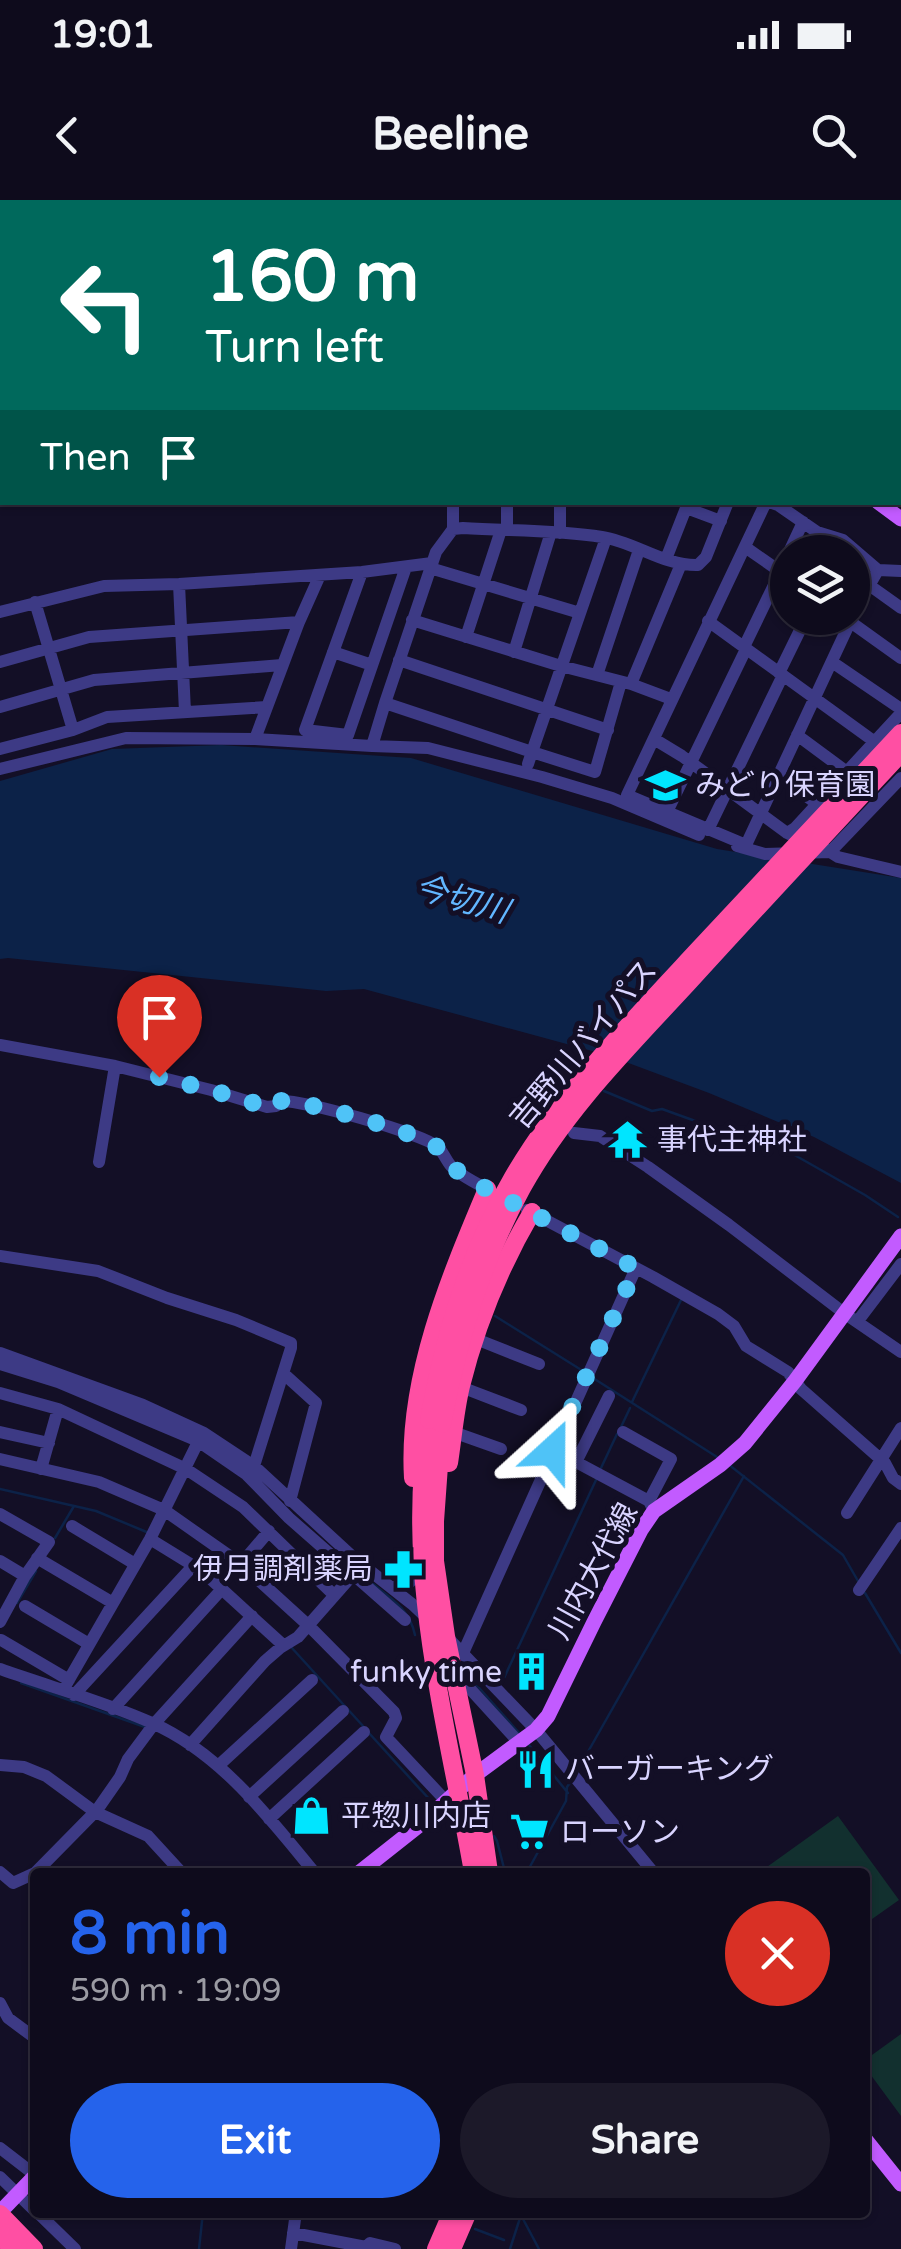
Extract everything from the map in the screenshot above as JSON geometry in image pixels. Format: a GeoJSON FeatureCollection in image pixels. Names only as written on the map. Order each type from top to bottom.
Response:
{"type":"FeatureCollection","features":[{"type":"Feature","properties":{"kind":"highway","name":"吉野川バイパス"},"geometry":{"type":"LineString","coordinates":[[441,1425],[445,1343],[474,1256],[511,1180],[543,1130],[588,1070],[901,733]]}},
{"type":"Feature","properties":{"kind":"highway","name":"吉野川バイパス"},"geometry":{"type":"LineString","coordinates":[[488,1868],[446,1636],[422,1470],[441,1425],[472,1298],[502,1228],[545,1150],[599,1079],[901,754]]}},
{"type":"Feature","properties":{"kind":"highway"},"geometry":{"type":"LineString","coordinates":[[487,1189],[445,1298],[420,1388],[411,1454],[413,1488],[427,1517],[444,1493],[441,1425],[461,1387],[510,1251],[532,1212]]}},
{"type":"Feature","properties":{"kind":"highway","name":"吉野川バイパス"},"geometry":{"type":"LineString","coordinates":[[427,1517],[422,1570],[426,1618],[452,1796],[472,1868]]}},
{"type":"Feature","properties":{"kind":"highway"},"geometry":{"type":"LineString","coordinates":[[8,2205],[34,2249]]}},
{"type":"Feature","properties":{"kind":"highway"},"geometry":{"type":"LineString","coordinates":[[436,2249],[449,2218]]}},
{"type":"Feature","properties":{"kind":"highway"},"geometry":{"type":"LineString","coordinates":[[452,2249],[465,2218]]}},
{"type":"Feature","properties":{"kind":"highway"},"geometry":{"type":"LineString","coordinates":[[0,2236],[13,2249]]}},
{"type":"Feature","properties":{"kind":"main road","name":"川内大代線"},"geometry":{"type":"LineString","coordinates":[[365,1868],[548,1716],[651,1506],[723,1462],[761,1424],[850,1318],[901,1236]]}},
{"type":"Feature","properties":{"kind":"main road"},"geometry":{"type":"LineString","coordinates":[[870,2145],[901,2184]]}},
{"type":"Feature","properties":{"kind":"main road"},"geometry":{"type":"LineString","coordinates":[[8,2205],[30,2181]]}},
{"type":"Feature","properties":{"kind":"street"},"geometry":{"type":"LineString","coordinates":[[372,746],[431,565],[452,529],[453,505]]}},
{"type":"Feature","properties":{"kind":"street"},"geometry":{"type":"LineString","coordinates":[[466,637],[504,530],[507,505]]}},
{"type":"Feature","properties":{"kind":"street"},"geometry":{"type":"LineString","coordinates":[[514,652],[555,532],[560,505]]}},
{"type":"Feature","properties":{"kind":"street"},"geometry":{"type":"LineString","coordinates":[[452,529],[555,532],[606,538],[681,564],[698,565],[706,557],[727,505]]}},
{"type":"Feature","properties":{"kind":"street"},"geometry":{"type":"LineString","coordinates":[[766,505],[627,794],[746,845],[843,635]]}},
{"type":"Feature","properties":{"kind":"street"},"geometry":{"type":"LineString","coordinates":[[778,505],[822,535]]}},
{"type":"Feature","properties":{"kind":"street"},"geometry":{"type":"LineString","coordinates":[[666,559],[686,508],[721,521]]}},
{"type":"Feature","properties":{"kind":"street"},"geometry":{"type":"LineString","coordinates":[[797,535],[803,522]]}},
{"type":"Feature","properties":{"kind":"street"},"geometry":{"type":"LineString","coordinates":[[530,758],[606,538]]}},
{"type":"Feature","properties":{"kind":"street"},"geometry":{"type":"LineString","coordinates":[[745,547],[770,564]]}},
{"type":"Feature","properties":{"kind":"street"},"geometry":{"type":"LineString","coordinates":[[597,676],[638,550]]}},
{"type":"Feature","properties":{"kind":"street"},"geometry":{"type":"LineString","coordinates":[[385,703],[530,758],[594,772],[626,683],[681,564]]}},
{"type":"Feature","properties":{"kind":"street"},"geometry":{"type":"LineString","coordinates":[[0,612],[104,586],[431,565],[580,613]]}},
{"type":"Feature","properties":{"kind":"street"},"geometry":{"type":"LineString","coordinates":[[870,565],[878,570],[901,571]]}},
{"type":"Feature","properties":{"kind":"street"},"geometry":{"type":"LineString","coordinates":[[362,572],[305,730],[348,735],[406,567]]}},
{"type":"Feature","properties":{"kind":"street"},"geometry":{"type":"LineString","coordinates":[[878,570],[870,585],[901,608]]}},
{"type":"Feature","properties":{"kind":"street"},"geometry":{"type":"LineString","coordinates":[[255,739],[320,575]]}},
{"type":"Feature","properties":{"kind":"street"},"geometry":{"type":"LineString","coordinates":[[179,584],[185,712]]}},
{"type":"Feature","properties":{"kind":"street"},"geometry":{"type":"LineString","coordinates":[[667,812],[770,601]]}},
{"type":"Feature","properties":{"kind":"street"},"geometry":{"type":"LineString","coordinates":[[35,602],[73,730]]}},
{"type":"Feature","properties":{"kind":"street"},"geometry":{"type":"LineString","coordinates":[[412,620],[672,699]]}},
{"type":"Feature","properties":{"kind":"street"},"geometry":{"type":"LineString","coordinates":[[708,621],[875,742],[901,754]]}},
{"type":"Feature","properties":{"kind":"street"},"geometry":{"type":"LineString","coordinates":[[0,662],[89,637],[299,622]]}},
{"type":"Feature","properties":{"kind":"street"},"geometry":{"type":"LineString","coordinates":[[870,634],[901,658]]}},
{"type":"Feature","properties":{"kind":"street"},"geometry":{"type":"LineString","coordinates":[[708,830],[798,635]]}},
{"type":"Feature","properties":{"kind":"street"},"geometry":{"type":"LineString","coordinates":[[333,652],[372,665]]}},
{"type":"Feature","properties":{"kind":"street"},"geometry":{"type":"LineString","coordinates":[[399,660],[608,730]]}},
{"type":"Feature","properties":{"kind":"street"},"geometry":{"type":"LineString","coordinates":[[787,834],[901,711],[832,662]]}},
{"type":"Feature","properties":{"kind":"street"},"geometry":{"type":"LineString","coordinates":[[0,707],[94,680],[282,665]]}},
{"type":"Feature","properties":{"kind":"street"},"geometry":{"type":"LineString","coordinates":[[0,749],[108,717],[267,707]]}},
{"type":"Feature","properties":{"kind":"street"},"geometry":{"type":"LineString","coordinates":[[797,736],[847,772]]}},
{"type":"Feature","properties":{"kind":"street"},"geometry":{"type":"LineString","coordinates":[[0,770],[126,738],[255,739],[428,748],[612,798],[706,838],[765,854],[830,852],[901,778]]}},
{"type":"Feature","properties":{"kind":"street"},"geometry":{"type":"LineString","coordinates":[[654,739],[787,834],[838,857],[901,872]]}},
{"type":"Feature","properties":{"kind":"street"},"geometry":{"type":"LineString","coordinates":[[778,776],[817,804]]}},
{"type":"Feature","properties":{"kind":"street"},"geometry":{"type":"LineString","coordinates":[[0,1045],[115,1066],[267,1107],[285,1100],[308,1103],[407,1133],[440,1148],[454,1170],[718,1314],[734,1326],[746,1346],[788,1372],[901,1484]]}},
{"type":"Feature","properties":{"kind":"street"},"geometry":{"type":"LineString","coordinates":[[100,1162],[115,1066]]}},
{"type":"Feature","properties":{"kind":"street"},"geometry":{"type":"LineString","coordinates":[[574,1133],[600,1136],[648,1167],[901,1352]]}},
{"type":"Feature","properties":{"kind":"street"},"geometry":{"type":"LineString","coordinates":[[470,1232],[510,1251]]}},
{"type":"Feature","properties":{"kind":"street"},"geometry":{"type":"LineString","coordinates":[[0,1256],[98,1271],[291,1343],[254,1466]]}},
{"type":"Feature","properties":{"kind":"street"},"geometry":{"type":"LineString","coordinates":[[850,1318],[901,1264]]}},
{"type":"Feature","properties":{"kind":"street"},"geometry":{"type":"LineString","coordinates":[[463,1653],[636,1268]]}},
{"type":"Feature","properties":{"kind":"street"},"geometry":{"type":"LineString","coordinates":[[476,1338],[539,1364]]}},
{"type":"Feature","properties":{"kind":"street"},"geometry":{"type":"LineString","coordinates":[[0,1353],[143,1405],[254,1466],[405,1620]]}},
{"type":"Feature","properties":{"kind":"street"},"geometry":{"type":"LineString","coordinates":[[0,1364],[200,1437],[357,1570],[392,1588],[446,1636],[463,1653],[524,1737]]}},
{"type":"Feature","properties":{"kind":"street"},"geometry":{"type":"LineString","coordinates":[[284,1374],[316,1403],[290,1501]]}},
{"type":"Feature","properties":{"kind":"street"},"geometry":{"type":"LineString","coordinates":[[461,1387],[520,1410]]}},
{"type":"Feature","properties":{"kind":"street"},"geometry":{"type":"LineString","coordinates":[[0,1393],[58,1409],[186,1469],[234,1501],[334,1595]]}},
{"type":"Feature","properties":{"kind":"street"},"geometry":{"type":"LineString","coordinates":[[609,1396],[576,1462],[651,1506],[672,1458],[622,1432]]}},
{"type":"Feature","properties":{"kind":"street"},"geometry":{"type":"LineString","coordinates":[[41,1470],[58,1409]]}},
{"type":"Feature","properties":{"kind":"street"},"geometry":{"type":"LineString","coordinates":[[441,1425],[501,1449]]}},
{"type":"Feature","properties":{"kind":"street"},"geometry":{"type":"LineString","coordinates":[[847,1513],[901,1428]]}},
{"type":"Feature","properties":{"kind":"street"},"geometry":{"type":"LineString","coordinates":[[0,1432],[48,1443]]}},
{"type":"Feature","properties":{"kind":"street"},"geometry":{"type":"LineString","coordinates":[[69,1688],[89,1644],[152,1536],[200,1437]]}},
{"type":"Feature","properties":{"kind":"street"},"geometry":{"type":"LineString","coordinates":[[0,1460],[99,1482],[164,1510],[241,1564],[394,1712],[396,1718],[386,1737],[452,1796]]}},
{"type":"Feature","properties":{"kind":"street"},"geometry":{"type":"LineString","coordinates":[[0,1514],[49,1542],[4,1604],[0,1622]]}},
{"type":"Feature","properties":{"kind":"street"},"geometry":{"type":"LineString","coordinates":[[72,1526],[135,1564]]}},
{"type":"Feature","properties":{"kind":"street"},"geometry":{"type":"LineString","coordinates":[[862,1587],[901,1528]]}},
{"type":"Feature","properties":{"kind":"street"},"geometry":{"type":"LineString","coordinates":[[241,1564],[269,1532]]}},
{"type":"Feature","properties":{"kind":"street"},"geometry":{"type":"LineString","coordinates":[[152,1536],[286,1644]]}},
{"type":"Feature","properties":{"kind":"street"},"geometry":{"type":"LineString","coordinates":[[37,1558],[113,1602]]}},
{"type":"Feature","properties":{"kind":"street"},"geometry":{"type":"LineString","coordinates":[[0,1560],[25,1576]]}},
{"type":"Feature","properties":{"kind":"street"},"geometry":{"type":"LineString","coordinates":[[69,1688],[193,1566]]}},
{"type":"Feature","properties":{"kind":"street"},"geometry":{"type":"LineString","coordinates":[[190,1745],[265,1661],[309,1626],[357,1570]]}},
{"type":"Feature","properties":{"kind":"street"},"geometry":{"type":"LineString","coordinates":[[392,1588],[404,1586],[422,1570]]}},
{"type":"Feature","properties":{"kind":"street"},"geometry":{"type":"LineString","coordinates":[[113,1708],[222,1589]]}},
{"type":"Feature","properties":{"kind":"street"},"geometry":{"type":"LineString","coordinates":[[25,1606],[89,1644]]}},
{"type":"Feature","properties":{"kind":"street"},"geometry":{"type":"LineString","coordinates":[[41,1868],[95,1812],[154,1724],[252,1616]]}},
{"type":"Feature","properties":{"kind":"street"},"geometry":{"type":"LineString","coordinates":[[1,1640],[69,1688]]}},
{"type":"Feature","properties":{"kind":"street"},"geometry":{"type":"LineString","coordinates":[[0,1669],[69,1688],[154,1724],[190,1745],[218,1766],[311,1868]]}},
{"type":"Feature","properties":{"kind":"street"},"geometry":{"type":"LineString","coordinates":[[218,1766],[312,1680]]}},
{"type":"Feature","properties":{"kind":"street"},"geometry":{"type":"LineString","coordinates":[[462,1680],[524,1737],[570,1770],[649,1868]]}},
{"type":"Feature","properties":{"kind":"street"},"geometry":{"type":"LineString","coordinates":[[248,1797],[343,1711]]}},
{"type":"Feature","properties":{"kind":"street"},"geometry":{"type":"LineString","coordinates":[[269,1819],[364,1732]]}},
{"type":"Feature","properties":{"kind":"street"},"geometry":{"type":"LineString","coordinates":[[0,1765],[46,1776],[95,1812],[148,1836],[177,1868]]}},
{"type":"Feature","properties":{"kind":"street"},"geometry":{"type":"LineString","coordinates":[[1,1867],[13,1882],[30,1875]]}},
{"type":"Feature","properties":{"kind":"street"},"geometry":{"type":"LineString","coordinates":[[0,2002],[8,2018],[30,2034]]}},
{"type":"Feature","properties":{"kind":"street"},"geometry":{"type":"LineString","coordinates":[[0,2148],[30,2172]]}},
{"type":"Feature","properties":{"kind":"street"},"geometry":{"type":"LineString","coordinates":[[0,2178],[8,2205]]}},
{"type":"Feature","properties":{"kind":"street"},"geometry":{"type":"LineString","coordinates":[[42,2218],[75,2249]]}},
{"type":"Feature","properties":{"kind":"street"},"geometry":{"type":"LineString","coordinates":[[291,2249],[295,2218]]}},
{"type":"Feature","properties":{"kind":"street"},"geometry":{"type":"LineString","coordinates":[[293,2233],[395,2249]]}},
{"type":"Feature","properties":{"kind":"green space"},"geometry":{"type":"Polygon","coordinates":[[[838,1816],[899,1900],[870,1920],[870,1868],[766,1868],[838,1816]]]}},
{"type":"Feature","properties":{"kind":"green space"},"geometry":{"type":"Polygon","coordinates":[[[901,2034],[901,2116],[870,2074],[870,2056],[901,2034]]]}},
{"type":"Feature","properties":{"kind":"water","name":"今切川"},"geometry":{"type":"Polygon","coordinates":[[[221,745],[411,758],[717,849],[901,878],[901,1183],[814,1137],[607,1055],[364,989],[326,991],[0,959],[0,781],[112,749],[221,745]]]}},
{"type":"Feature","properties":{"kind":"waterway"},"geometry":{"type":"LineString","coordinates":[[604,1091],[652,1111],[662,1109],[712,1127],[731,1129],[791,1153],[898,1217]]}},
{"type":"Feature","properties":{"kind":"waterway"},"geometry":{"type":"LineString","coordinates":[[632,1402],[681,1300]]}},
{"type":"Feature","properties":{"kind":"waterway"},"geometry":{"type":"LineString","coordinates":[[495,1316],[583,1371]]}},
{"type":"Feature","properties":{"kind":"waterway"},"geometry":{"type":"LineString","coordinates":[[593,1378],[717,1457]]}},
{"type":"Feature","properties":{"kind":"waterway"},"geometry":{"type":"LineString","coordinates":[[621,1427],[630,1408]]}},
{"type":"Feature","properties":{"kind":"waterway"},"geometry":{"type":"LineString","coordinates":[[601,1468],[617,1434]]}},
{"type":"Feature","properties":{"kind":"waterway"},"geometry":{"type":"LineString","coordinates":[[728,1464],[843,1555],[858,1581]]}},
{"type":"Feature","properties":{"kind":"waterway"},"geometry":{"type":"LineString","coordinates":[[576,1773],[744,1476]]}},
{"type":"Feature","properties":{"kind":"waterway"},"geometry":{"type":"LineString","coordinates":[[504,1678],[596,1480]]}},
{"type":"Feature","properties":{"kind":"waterway"},"geometry":{"type":"LineString","coordinates":[[0,1489],[96,1511],[149,1533]]}},
{"type":"Feature","properties":{"kind":"waterway"},"geometry":{"type":"LineString","coordinates":[[55,1538],[74,1506]]}},
{"type":"Feature","properties":{"kind":"waterway"},"geometry":{"type":"LineString","coordinates":[[17,1603],[36,1571]]}},
{"type":"Feature","properties":{"kind":"waterway"},"geometry":{"type":"LineString","coordinates":[[373,1584],[405,1612],[415,1635]]}},
{"type":"Feature","properties":{"kind":"waterway"},"geometry":{"type":"LineString","coordinates":[[865,1593],[901,1653]]}},
{"type":"Feature","properties":{"kind":"waterway"},"geometry":{"type":"LineString","coordinates":[[291,1647],[363,1726]]}},
{"type":"Feature","properties":{"kind":"waterway"},"geometry":{"type":"LineString","coordinates":[[465,1672],[520,1734]]}},
{"type":"Feature","properties":{"kind":"waterway"},"geometry":{"type":"LineString","coordinates":[[21,1683],[145,1727]]}},
{"type":"Feature","properties":{"kind":"waterway"},"geometry":{"type":"LineString","coordinates":[[368,1732],[431,1801]]}},
{"type":"Feature","properties":{"kind":"waterway"},"geometry":{"type":"LineString","coordinates":[[529,1745],[568,1793]]}},
{"type":"Feature","properties":{"kind":"waterway"},"geometry":{"type":"LineString","coordinates":[[529,1868],[566,1801],[572,1780]]}},
{"type":"Feature","properties":{"kind":"waterway"},"geometry":{"type":"LineString","coordinates":[[494,1836],[504,1868]]}},
{"type":"Feature","properties":{"kind":"waterway"},"geometry":{"type":"LineString","coordinates":[[199,2249],[202,2218]]}},
{"type":"Feature","properties":{"kind":"waterway"},"geometry":{"type":"LineString","coordinates":[[510,2249],[520,2218],[539,2249]]}},
{"type":"Feature","properties":{"kind":"waterway"},"geometry":{"type":"LineString","coordinates":[[475,2229],[504,2240]]}},
{"type":"Feature","properties":{"kind":"place","name":"みどり保育園"},"geometry":{"type":"Point","coordinates":[665,785]}},
{"type":"Feature","properties":{"kind":"place","name":"事代主神社"},"geometry":{"type":"Point","coordinates":[627,1140]}},
{"type":"Feature","properties":{"kind":"place","name":"伊月調剤薬局"},"geometry":{"type":"Point","coordinates":[403,1569]}},
{"type":"Feature","properties":{"kind":"place","name":"funky time"},"geometry":{"type":"Point","coordinates":[532,1672]}},
{"type":"Feature","properties":{"kind":"place","name":"バーガーキング"},"geometry":{"type":"Point","coordinates":[535,1769]}},
{"type":"Feature","properties":{"kind":"place","name":"平惣川内店"},"geometry":{"type":"Point","coordinates":[311,1816]}},
{"type":"Feature","properties":{"kind":"place","name":"ローソン"},"geometry":{"type":"Point","coordinates":[530,1832]}},
{"type":"Feature","properties":{"kind":"route"},"geometry":{"type":"LineString","coordinates":[[159,1077],[267,1107],[285,1100],[308,1103],[407,1133],[440,1148],[454,1170],[470,1180],[636,1268],[552,1451]]}}]}
